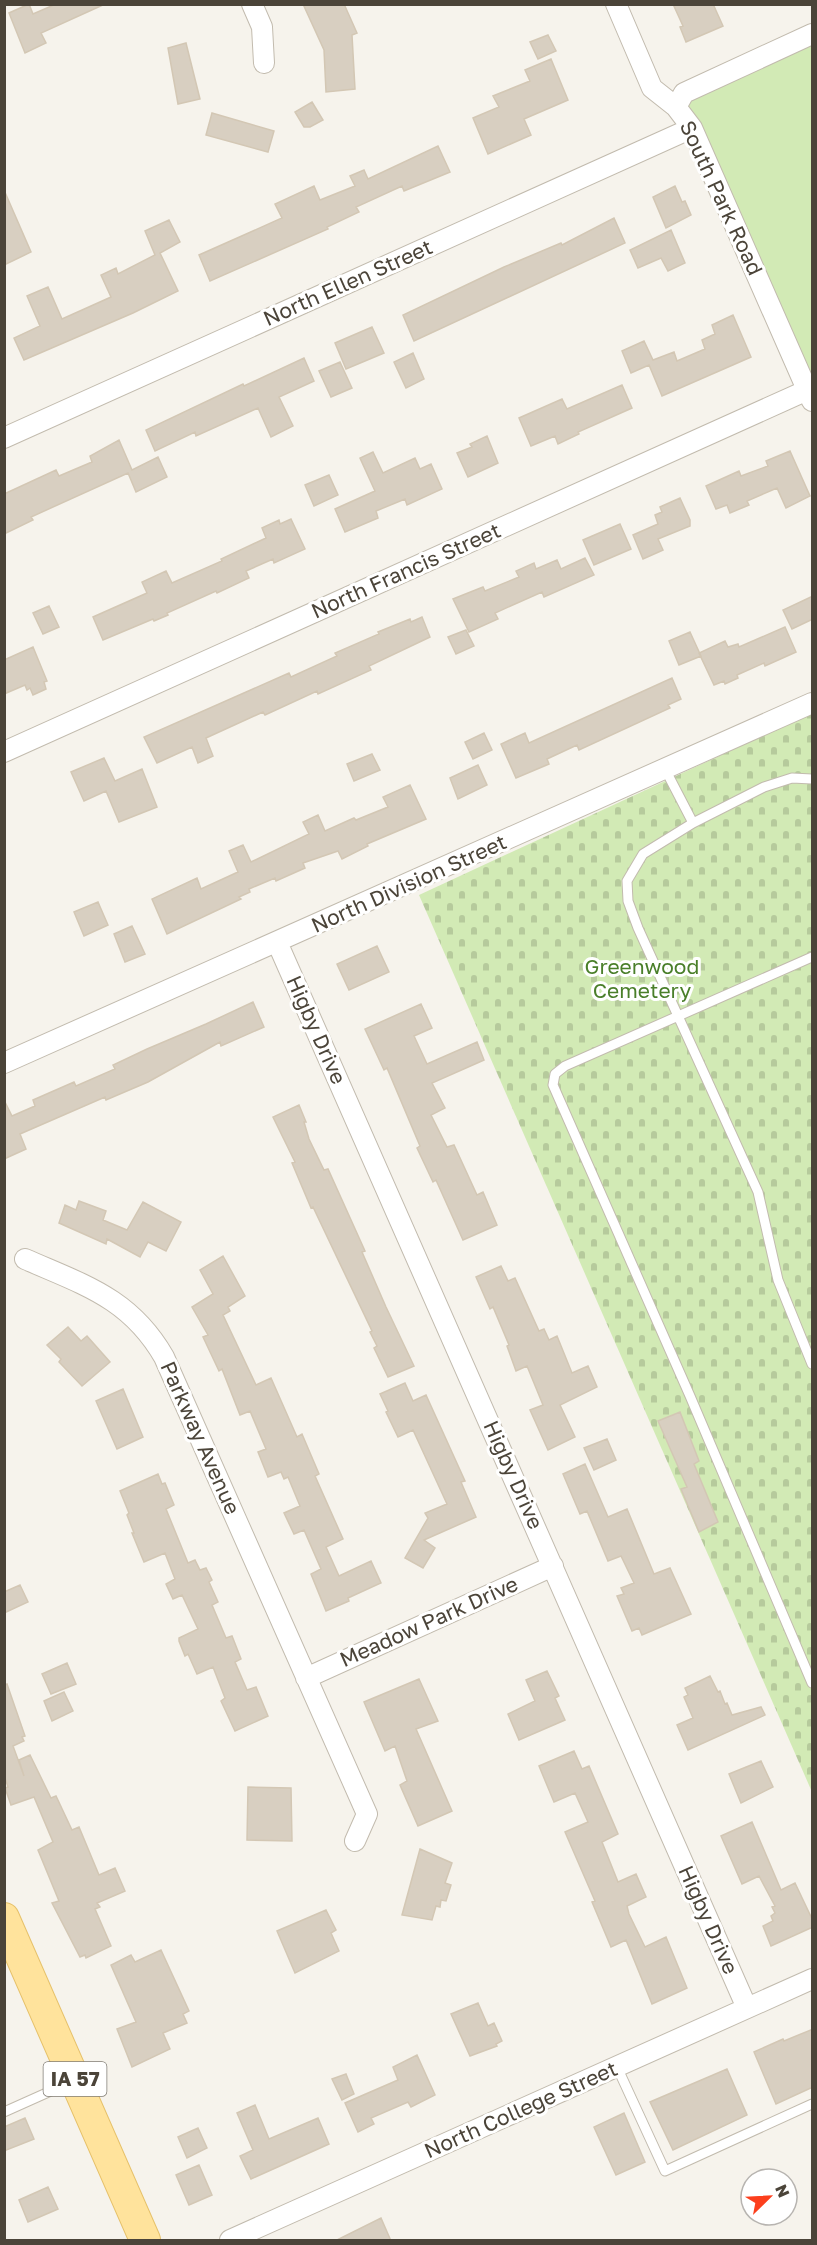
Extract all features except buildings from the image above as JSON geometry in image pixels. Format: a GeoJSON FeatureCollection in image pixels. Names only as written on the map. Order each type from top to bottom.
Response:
{"type":"FeatureCollection","features":[{"type":"Feature","properties":{"kind":"main road","name":"IA 57"},"geometry":{"type":"LineString","coordinates":[[4,1918],[146,2241]]}},
{"type":"Feature","properties":{"kind":"street"},"geometry":{"type":"LineString","coordinates":[[252,4],[262,27],[264,63]]}},
{"type":"Feature","properties":{"kind":"street","name":"South Park Road"},"geometry":{"type":"LineString","coordinates":[[616,4],[652,88],[676,107],[692,128],[811,393]]}},
{"type":"Feature","properties":{"kind":"street"},"geometry":{"type":"LineString","coordinates":[[676,107],[684,93],[813,34]]}},
{"type":"Feature","properties":{"kind":"street","name":"North Ellen Street"},"geometry":{"type":"LineString","coordinates":[[5,435],[692,128]]}},
{"type":"Feature","properties":{"kind":"street","name":"North Francis Street"},"geometry":{"type":"LineString","coordinates":[[4,752],[811,393]]}},
{"type":"Feature","properties":{"kind":"street","name":"North Division Street"},"geometry":{"type":"LineString","coordinates":[[4,1064],[813,704]]}},
{"type":"Feature","properties":{"kind":"street","name":"Higby Drive"},"geometry":{"type":"LineString","coordinates":[[277,942],[747,2008]]}},
{"type":"Feature","properties":{"kind":"street","name":"Parkway Avenue"},"geometry":{"type":"LineString","coordinates":[[25,1259],[94,1290],[134,1316],[152,1336],[164,1357],[367,1814],[355,1841]]}},
{"type":"Feature","properties":{"kind":"street","name":"Meadow Park Drive"},"geometry":{"type":"LineString","coordinates":[[306,1678],[553,1566]]}},
{"type":"Feature","properties":{"kind":"street","name":"North College Street"},"geometry":{"type":"LineString","coordinates":[[230,2241],[813,1979]]}},
{"type":"Feature","properties":{"kind":"lane"},"geometry":{"type":"LineString","coordinates":[[665,769],[693,823]]}},
{"type":"Feature","properties":{"kind":"lane"},"geometry":{"type":"LineString","coordinates":[[813,779],[792,778],[764,787],[693,823],[643,854],[627,881],[628,901],[638,928],[758,1192],[778,1280],[813,1364]]}},
{"type":"Feature","properties":{"kind":"lane"},"geometry":{"type":"LineString","coordinates":[[813,957],[565,1066],[555,1074],[552,1086],[694,1406],[813,1683]]}},
{"type":"Feature","properties":{"kind":"lane"},"geometry":{"type":"LineString","coordinates":[[617,2067],[665,2171],[813,2104]]}},
{"type":"Feature","properties":{"kind":"lane"},"geometry":{"type":"LineString","coordinates":[[4,2112],[75,2080]]}},
{"type":"Feature","properties":{"kind":"green space"},"geometry":{"type":"Polygon","coordinates":[[[812,34],[812,388],[692,128],[684,93],[812,34]]]}},
{"type":"Feature","properties":{"kind":"green space","name":"Greenwood Cemetery"},"geometry":{"type":"Polygon","coordinates":[[[812,713],[812,1792],[419,895],[812,713]]]}}]}
